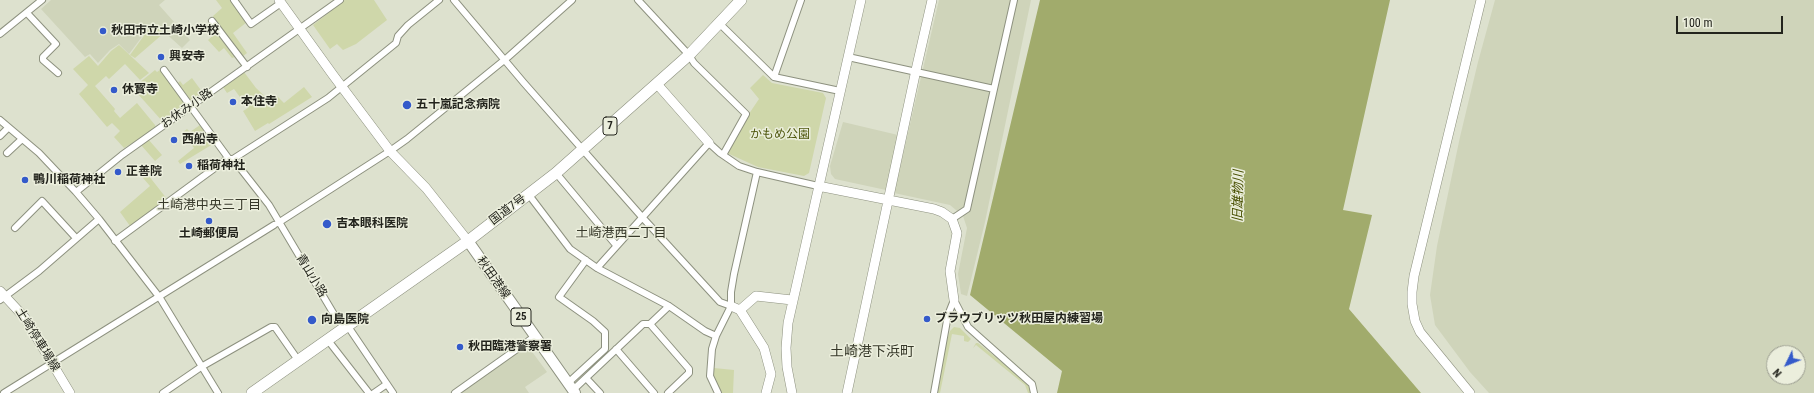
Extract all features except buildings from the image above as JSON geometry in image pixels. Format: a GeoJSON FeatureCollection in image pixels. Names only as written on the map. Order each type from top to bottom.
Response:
{"type":"FeatureCollection","features":[{"type":"Feature","properties":{"kind":"highway","name":"国道7号"},"geometry":{"type":"LineString","coordinates":[[252,393],[468,241],[529,195],[584,149],[657,84],[720,24],[741,0]]}},
{"type":"Feature","properties":{"kind":"main road","name":"秋田港線"},"geometry":{"type":"LineString","coordinates":[[468,241],[572,389]]}},
{"type":"Feature","properties":{"kind":"street"},"geometry":{"type":"LineString","coordinates":[[0,34],[27,13],[33,2],[42,0]]}},
{"type":"Feature","properties":{"kind":"street"},"geometry":{"type":"LineString","coordinates":[[234,0],[250,24],[280,2],[390,151],[426,188],[468,241]]}},
{"type":"Feature","properties":{"kind":"street"},"geometry":{"type":"LineString","coordinates":[[115,241],[231,159],[313,108],[396,43],[398,36],[408,25],[439,0]]}},
{"type":"Feature","properties":{"kind":"street"},"geometry":{"type":"LineString","coordinates":[[454,0],[642,217],[720,302],[735,308]]}},
{"type":"Feature","properties":{"kind":"street"},"geometry":{"type":"LineString","coordinates":[[4,393],[276,224],[390,151],[505,59],[572,0]]}},
{"type":"Feature","properties":{"kind":"street"},"geometry":{"type":"LineString","coordinates":[[638,0],[689,54],[694,63],[746,114],[723,155]]}},
{"type":"Feature","properties":{"kind":"street"},"geometry":{"type":"LineString","coordinates":[[774,77],[800,0]]}},
{"type":"Feature","properties":{"kind":"street"},"geometry":{"type":"LineString","coordinates":[[792,393],[787,367],[786,348],[792,300],[848,57],[859,0]]}},
{"type":"Feature","properties":{"kind":"street"},"geometry":{"type":"LineString","coordinates":[[847,393],[932,0]]}},
{"type":"Feature","properties":{"kind":"street"},"geometry":{"type":"LineString","coordinates":[[952,220],[967,209],[1014,0]]}},
{"type":"Feature","properties":{"kind":"street"},"geometry":{"type":"LineString","coordinates":[[1470,393],[1420,332],[1415,321],[1412,304],[1412,292],[1414,276],[1481,0]]}},
{"type":"Feature","properties":{"kind":"street","name":"お休み小路"},"geometry":{"type":"LineString","coordinates":[[76,192],[122,155],[247,67],[337,1]]}},
{"type":"Feature","properties":{"kind":"street"},"geometry":{"type":"LineString","coordinates":[[27,13],[56,44],[43,57],[43,60],[58,73]]}},
{"type":"Feature","properties":{"kind":"street"},"geometry":{"type":"LineString","coordinates":[[212,21],[247,67]]}},
{"type":"Feature","properties":{"kind":"street"},"geometry":{"type":"LineString","coordinates":[[720,24],[774,77],[840,91]]}},
{"type":"Feature","properties":{"kind":"street"},"geometry":{"type":"LineString","coordinates":[[848,57],[916,70],[994,89]]}},
{"type":"Feature","properties":{"kind":"street","name":"青山小路"},"geometry":{"type":"LineString","coordinates":[[164,70],[231,159],[269,205],[276,224],[338,320],[347,325],[393,393]]}},
{"type":"Feature","properties":{"kind":"street"},"geometry":{"type":"LineString","coordinates":[[657,84],[709,143],[739,166],[757,172],[818,186],[934,209],[942,212],[952,220],[957,233],[950,271],[954,300],[968,327],[1032,384],[1034,393]]}},
{"type":"Feature","properties":{"kind":"street"},"geometry":{"type":"LineString","coordinates":[[0,120],[39,153],[99,219],[159,296],[218,393]]}},
{"type":"Feature","properties":{"kind":"street"},"geometry":{"type":"LineString","coordinates":[[0,136],[8,128]]}},
{"type":"Feature","properties":{"kind":"street"},"geometry":{"type":"LineString","coordinates":[[7,153],[22,139]]}},
{"type":"Feature","properties":{"kind":"street"},"geometry":{"type":"LineString","coordinates":[[597,268],[709,143]]}},
{"type":"Feature","properties":{"kind":"street"},"geometry":{"type":"LineString","coordinates":[[757,172],[731,292],[735,308],[764,348],[771,374],[766,393]]}},
{"type":"Feature","properties":{"kind":"street"},"geometry":{"type":"LineString","coordinates":[[556,173],[616,245]]}},
{"type":"Feature","properties":{"kind":"street"},"geometry":{"type":"LineString","coordinates":[[529,195],[570,249],[597,268],[669,306],[705,331],[716,336]]}},
{"type":"Feature","properties":{"kind":"street"},"geometry":{"type":"LineString","coordinates":[[16,228],[42,201],[76,238]]}},
{"type":"Feature","properties":{"kind":"street"},"geometry":{"type":"LineString","coordinates":[[2,296],[28,280],[99,219]]}},
{"type":"Feature","properties":{"kind":"street"},"geometry":{"type":"LineString","coordinates":[[572,389],[605,349],[605,332],[593,321],[559,297],[586,260]]}},
{"type":"Feature","properties":{"kind":"street","name":"土崎停車場線"},"geometry":{"type":"LineString","coordinates":[[2,296],[25,318],[70,393]]}},
{"type":"Feature","properties":{"kind":"street"},"geometry":{"type":"LineString","coordinates":[[718,393],[710,376],[712,349],[716,336],[735,308],[756,296],[792,300]]}},
{"type":"Feature","properties":{"kind":"street"},"geometry":{"type":"LineString","coordinates":[[934,393],[948,314],[954,300]]}},
{"type":"Feature","properties":{"kind":"street"},"geometry":{"type":"LineString","coordinates":[[572,389],[586,378],[643,324],[650,324],[669,306]]}},
{"type":"Feature","properties":{"kind":"street"},"geometry":{"type":"LineString","coordinates":[[650,324],[689,370],[689,373],[668,393]]}},
{"type":"Feature","properties":{"kind":"street"},"geometry":{"type":"LineString","coordinates":[[163,393],[201,367],[271,327],[275,327],[298,360]]}},
{"type":"Feature","properties":{"kind":"street"},"geometry":{"type":"LineString","coordinates":[[455,393],[534,337]]}},
{"type":"Feature","properties":{"kind":"street"},"geometry":{"type":"LineString","coordinates":[[327,339],[369,393]]}},
{"type":"Feature","properties":{"kind":"street"},"geometry":{"type":"LineString","coordinates":[[616,349],[654,393]]}},
{"type":"Feature","properties":{"kind":"street"},"geometry":{"type":"LineString","coordinates":[[586,378],[600,393]]}},
{"type":"Feature","properties":{"kind":"street"},"geometry":{"type":"LineString","coordinates":[[374,393],[387,384]]}},
{"type":"Feature","properties":{"kind":"shaded area","name":"秋田市立土崎小学校"},"geometry":{"type":"Polygon","coordinates":[[[51,0],[165,0],[159,5],[190,40],[182,48],[153,22],[129,54],[119,44],[110,50],[98,63],[90,54],[85,57],[41,9],[51,0]]]}},
{"type":"Feature","properties":{"kind":"shaded area"},"geometry":{"type":"Polygon","coordinates":[[[939,0],[1031,0],[985,222],[967,296],[961,294],[958,274],[967,228],[963,216],[950,205],[894,193],[939,0]]]}},
{"type":"Feature","properties":{"kind":"shaded area"},"geometry":{"type":"Polygon","coordinates":[[[1495,0],[1814,0],[1814,393],[1489,393],[1470,372],[1435,325],[1430,295],[1437,246],[1460,137],[1495,0]]]}},
{"type":"Feature","properties":{"kind":"shaded area"},"geometry":{"type":"Polygon","coordinates":[[[843,122],[898,135],[886,190],[835,179],[831,174],[830,166],[843,122]]]}},
{"type":"Feature","properties":{"kind":"shaded area"},"geometry":{"type":"Polygon","coordinates":[[[525,347],[530,349],[547,372],[525,387],[529,393],[460,393],[525,347]]]}},
{"type":"Feature","properties":{"kind":"green space"},"geometry":{"type":"Polygon","coordinates":[[[216,0],[231,0],[247,22],[233,33],[247,53],[242,57],[214,20],[213,16],[222,8],[216,0]]]}},
{"type":"Feature","properties":{"kind":"green space"},"geometry":{"type":"Polygon","coordinates":[[[345,0],[374,0],[387,20],[356,44],[343,50],[337,44],[330,49],[313,25],[345,0]]]}},
{"type":"Feature","properties":{"kind":"green space"},"geometry":{"type":"Polygon","coordinates":[[[153,23],[164,33],[135,58],[130,55],[153,23]]]}},
{"type":"Feature","properties":{"kind":"green space"},"geometry":{"type":"Polygon","coordinates":[[[216,33],[235,57],[232,58],[224,48],[219,52],[208,40],[216,33]]]}},
{"type":"Feature","properties":{"kind":"green space"},"geometry":{"type":"Polygon","coordinates":[[[119,45],[149,73],[140,80],[125,64],[109,79],[106,76],[95,86],[115,109],[114,111],[120,118],[137,103],[155,125],[156,129],[124,148],[114,137],[120,131],[112,123],[107,127],[79,94],[88,85],[73,69],[89,56],[98,66],[111,51],[119,45]]]}},
{"type":"Feature","properties":{"kind":"green space"},"geometry":{"type":"Polygon","coordinates":[[[155,70],[157,72],[160,70],[187,106],[163,122],[137,93],[139,83],[155,70]]]}},
{"type":"Feature","properties":{"kind":"green space"},"geometry":{"type":"Polygon","coordinates":[[[244,72],[256,88],[271,102],[278,97],[284,103],[304,87],[312,97],[255,131],[243,111],[248,108],[234,89],[227,93],[223,87],[244,72]]]}},
{"type":"Feature","properties":{"kind":"green space","name":"かもめ公園"},"geometry":{"type":"Polygon","coordinates":[[[763,75],[772,83],[823,93],[826,98],[809,173],[804,176],[758,167],[727,153],[740,127],[759,99],[750,88],[763,75]]]}},
{"type":"Feature","properties":{"kind":"green space"},"geometry":{"type":"Polygon","coordinates":[[[192,78],[203,93],[192,102],[178,83],[180,81],[183,85],[192,78]]]}},
{"type":"Feature","properties":{"kind":"green space"},"geometry":{"type":"Polygon","coordinates":[[[200,125],[213,144],[180,164],[178,161],[194,148],[182,133],[187,129],[190,132],[200,125]]]}},
{"type":"Feature","properties":{"kind":"green space"},"geometry":{"type":"Polygon","coordinates":[[[148,139],[162,155],[155,161],[141,145],[148,139]]]}},
{"type":"Feature","properties":{"kind":"green space"},"geometry":{"type":"Polygon","coordinates":[[[145,171],[167,199],[130,226],[120,212],[150,186],[143,178],[145,171]]]}},
{"type":"Feature","properties":{"kind":"green space"},"geometry":{"type":"Polygon","coordinates":[[[954,327],[960,328],[971,339],[968,342],[964,341],[964,336],[952,334],[940,393],[937,393],[946,343],[950,331],[954,327]]]}},
{"type":"Feature","properties":{"kind":"green space"},"geometry":{"type":"Polygon","coordinates":[[[976,343],[978,343],[1022,378],[1030,387],[1031,393],[1028,393],[1025,385],[976,345],[973,348],[976,343]]]}},
{"type":"Feature","properties":{"kind":"green space"},"geometry":{"type":"Polygon","coordinates":[[[714,368],[734,370],[733,393],[722,393],[714,379],[714,368]]]}},
{"type":"Feature","properties":{"kind":"water","name":"旧雄物川"},"geometry":{"type":"Polygon","coordinates":[[[1040,0],[1390,0],[1343,210],[1372,215],[1349,309],[1421,393],[1057,393],[1062,371],[970,295],[1040,0]]]}},
{"type":"Feature","properties":{"kind":"place","name":"秋田市立土崎小学校"},"geometry":{"type":"Point","coordinates":[103,31]}},
{"type":"Feature","properties":{"kind":"place","name":"興安寺"},"geometry":{"type":"Point","coordinates":[161,57]}},
{"type":"Feature","properties":{"kind":"place","name":"休寳寺"},"geometry":{"type":"Point","coordinates":[114,90]}},
{"type":"Feature","properties":{"kind":"place","name":"本住寺"},"geometry":{"type":"Point","coordinates":[233,102]}},
{"type":"Feature","properties":{"kind":"place","name":"五十嵐記念病院"},"geometry":{"type":"Point","coordinates":[407,105]}},
{"type":"Feature","properties":{"kind":"place","name":"西船寺"},"geometry":{"type":"Point","coordinates":[174,140]}},
{"type":"Feature","properties":{"kind":"place","name":"稲荷神社"},"geometry":{"type":"Point","coordinates":[189,166]}},
{"type":"Feature","properties":{"kind":"place","name":"正善院"},"geometry":{"type":"Point","coordinates":[118,172]}},
{"type":"Feature","properties":{"kind":"place","name":"鴨川稲荷神社"},"geometry":{"type":"Point","coordinates":[25,180]}},
{"type":"Feature","properties":{"kind":"place","name":"土崎郵便局"},"geometry":{"type":"Point","coordinates":[209,221]}},
{"type":"Feature","properties":{"kind":"place","name":"吉本眼科医院"},"geometry":{"type":"Point","coordinates":[327,224]}},
{"type":"Feature","properties":{"kind":"place","name":"ブラウブリッツ秋田屋内練習場"},"geometry":{"type":"Point","coordinates":[927,319]}},
{"type":"Feature","properties":{"kind":"place","name":"向島医院"},"geometry":{"type":"Point","coordinates":[312,320]}},
{"type":"Feature","properties":{"kind":"place","name":"秋田臨港警察署"},"geometry":{"type":"Point","coordinates":[460,347]}},
{"type":"Feature","properties":{"kind":"district","name":"土崎港中央三丁目"},"geometry":{"type":"Point","coordinates":[209,206]}},
{"type":"Feature","properties":{"kind":"district","name":"土崎港西二丁目"},"geometry":{"type":"Point","coordinates":[621,234]}},
{"type":"Feature","properties":{"kind":"district","name":"土崎港下浜町"},"geometry":{"type":"Point","coordinates":[872,352]}}]}
